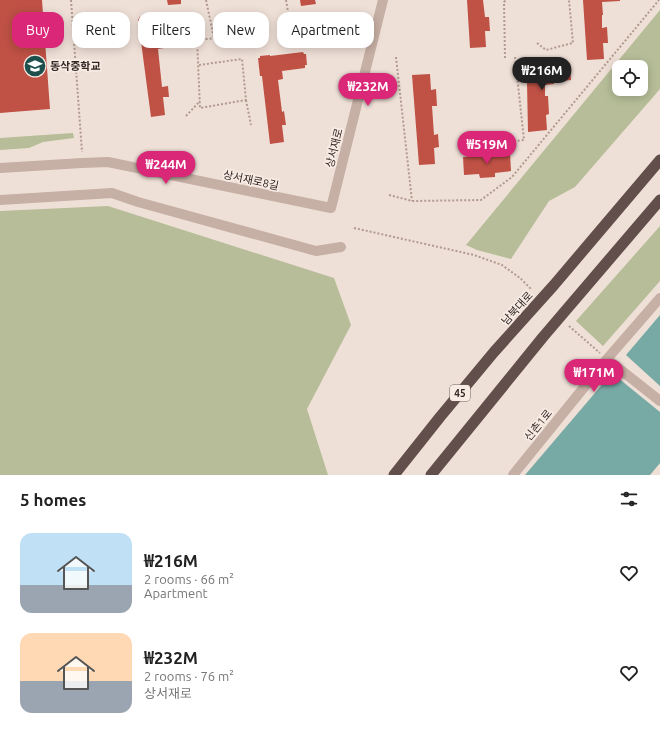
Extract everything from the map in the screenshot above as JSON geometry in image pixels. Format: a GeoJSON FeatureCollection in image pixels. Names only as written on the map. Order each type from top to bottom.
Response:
{"type":"FeatureCollection","features":[{"type":"Feature","properties":{"kind":"highway","name":"남북대로"},"geometry":{"type":"LineString","coordinates":[[394,475],[489,358],[554,285],[660,160]]}},
{"type":"Feature","properties":{"kind":"highway","name":"45"},"geometry":{"type":"LineString","coordinates":[[431,475],[543,337],[660,200]]}},
{"type":"Feature","properties":{"kind":"street","name":"상서재로"},"geometry":{"type":"LineString","coordinates":[[330,208],[383,0]]}},
{"type":"Feature","properties":{"kind":"street","name":"상서재로8길"},"geometry":{"type":"LineString","coordinates":[[0,168],[108,162],[330,208]]}},
{"type":"Feature","properties":{"kind":"street"},"geometry":{"type":"LineString","coordinates":[[0,200],[112,193],[146,204],[316,251],[341,247]]}},
{"type":"Feature","properties":{"kind":"street","name":"신촌1로"},"geometry":{"type":"LineString","coordinates":[[512,475],[607,359],[660,298]]}},
{"type":"Feature","properties":{"kind":"street"},"geometry":{"type":"LineString","coordinates":[[607,359],[660,401]]}},
{"type":"Feature","properties":{"kind":"path"},"geometry":{"type":"LineString","coordinates":[[72,0],[82,163]]}},
{"type":"Feature","properties":{"kind":"path"},"geometry":{"type":"LineString","coordinates":[[206,0],[213,33]]}},
{"type":"Feature","properties":{"kind":"path"},"geometry":{"type":"LineString","coordinates":[[286,0],[288,12]]}},
{"type":"Feature","properties":{"kind":"path"},"geometry":{"type":"LineString","coordinates":[[505,58],[504,2],[506,0]]}},
{"type":"Feature","properties":{"kind":"path"},"geometry":{"type":"LineString","coordinates":[[537,43],[546,50],[573,43],[569,0]]}},
{"type":"Feature","properties":{"kind":"path"},"geometry":{"type":"LineString","coordinates":[[389,195],[412,201],[481,200],[512,177],[659,0]]}},
{"type":"Feature","properties":{"kind":"path"},"geometry":{"type":"LineString","coordinates":[[213,38],[198,40],[200,108],[246,100]]}},
{"type":"Feature","properties":{"kind":"path"},"geometry":{"type":"LineString","coordinates":[[396,57],[412,201]]}},
{"type":"Feature","properties":{"kind":"path"},"geometry":{"type":"LineString","coordinates":[[488,139],[493,144],[524,140],[514,57]]}},
{"type":"Feature","properties":{"kind":"path"},"geometry":{"type":"LineString","coordinates":[[199,65],[242,58],[246,100],[251,125]]}},
{"type":"Feature","properties":{"kind":"path"},"geometry":{"type":"LineString","coordinates":[[186,116],[200,101]]}},
{"type":"Feature","properties":{"kind":"path"},"geometry":{"type":"LineString","coordinates":[[354,228],[480,257],[502,265],[520,278],[530,288]]}},
{"type":"Feature","properties":{"kind":"path"},"geometry":{"type":"LineString","coordinates":[[569,326],[607,359]]}},
{"type":"Feature","properties":{"kind":"green space"},"geometry":{"type":"Polygon","coordinates":[[[660,10],[660,89],[575,187],[549,201],[511,259],[477,250],[466,245],[612,68],[612,96],[648,96],[648,60],[619,60],[660,10]]]}},
{"type":"Feature","properties":{"kind":"green space"},"geometry":{"type":"Polygon","coordinates":[[[73,133],[74,138],[43,142],[29,148],[0,150],[0,138],[73,133]]]}},
{"type":"Feature","properties":{"kind":"green space"},"geometry":{"type":"Polygon","coordinates":[[[108,206],[334,278],[351,325],[307,409],[328,475],[0,475],[0,211],[108,206]]]}},
{"type":"Feature","properties":{"kind":"green space"},"geometry":{"type":"Polygon","coordinates":[[[660,226],[660,281],[603,346],[576,321],[660,226]]]}},
{"type":"Feature","properties":{"kind":"water"},"geometry":{"type":"Polygon","coordinates":[[[660,315],[660,386],[626,355],[660,315]]]}},
{"type":"Feature","properties":{"kind":"water"},"geometry":{"type":"Polygon","coordinates":[[[612,373],[660,412],[660,463],[650,475],[525,475],[612,373]]]}},
{"type":"Feature","properties":{"kind":"building"},"geometry":{"type":"Polygon","coordinates":[[[0,0],[42,0],[43,12],[12,12],[12,48],[46,48],[50,109],[0,113],[0,0]]]}},
{"type":"Feature","properties":{"kind":"building"},"geometry":{"type":"Polygon","coordinates":[[[167,0],[181,0],[181,4],[168,5],[167,0]]]}},
{"type":"Feature","properties":{"kind":"building"},"geometry":{"type":"Polygon","coordinates":[[[300,0],[315,0],[316,4],[301,6],[300,0]]]}},
{"type":"Feature","properties":{"kind":"building"},"geometry":{"type":"Polygon","coordinates":[[[467,0],[483,0],[485,17],[489,17],[490,31],[485,31],[486,47],[470,48],[467,0]]]}},
{"type":"Feature","properties":{"kind":"building"},"geometry":{"type":"Polygon","coordinates":[[[583,0],[620,0],[602,2],[602,28],[607,27],[608,43],[603,43],[604,59],[587,60],[583,0]]]}},
{"type":"Feature","properties":{"kind":"building"},"geometry":{"type":"Polygon","coordinates":[[[142,48],[164,48],[158,49],[162,87],[168,86],[169,97],[163,97],[165,115],[151,117],[142,48]]]}},
{"type":"Feature","properties":{"kind":"building"},"geometry":{"type":"Polygon","coordinates":[[[303,52],[306,54],[307,65],[305,65],[305,68],[282,71],[283,79],[278,80],[282,112],[284,111],[286,125],[282,125],[284,142],[270,144],[262,76],[260,76],[258,58],[260,58],[260,56],[303,52]]]}},
{"type":"Feature","properties":{"kind":"building"},"geometry":{"type":"Polygon","coordinates":[[[546,61],[546,65],[570,63],[571,80],[554,82],[554,84],[545,85],[545,96],[548,96],[549,114],[546,115],[547,130],[528,132],[528,75],[524,75],[524,66],[526,66],[526,63],[546,61]]]}},
{"type":"Feature","properties":{"kind":"building"},"geometry":{"type":"Polygon","coordinates":[[[430,74],[431,90],[436,89],[437,106],[432,106],[434,135],[438,134],[439,147],[434,148],[435,164],[419,165],[412,75],[430,74]]]}},
{"type":"Feature","properties":{"kind":"building"},"geometry":{"type":"Polygon","coordinates":[[[510,153],[511,171],[495,173],[495,177],[480,178],[479,174],[464,175],[463,157],[510,153]]]}},
{"type":"Feature","properties":{"kind":"place","name":"동삭중학교"},"geometry":{"type":"Point","coordinates":[35,66]}}]}
